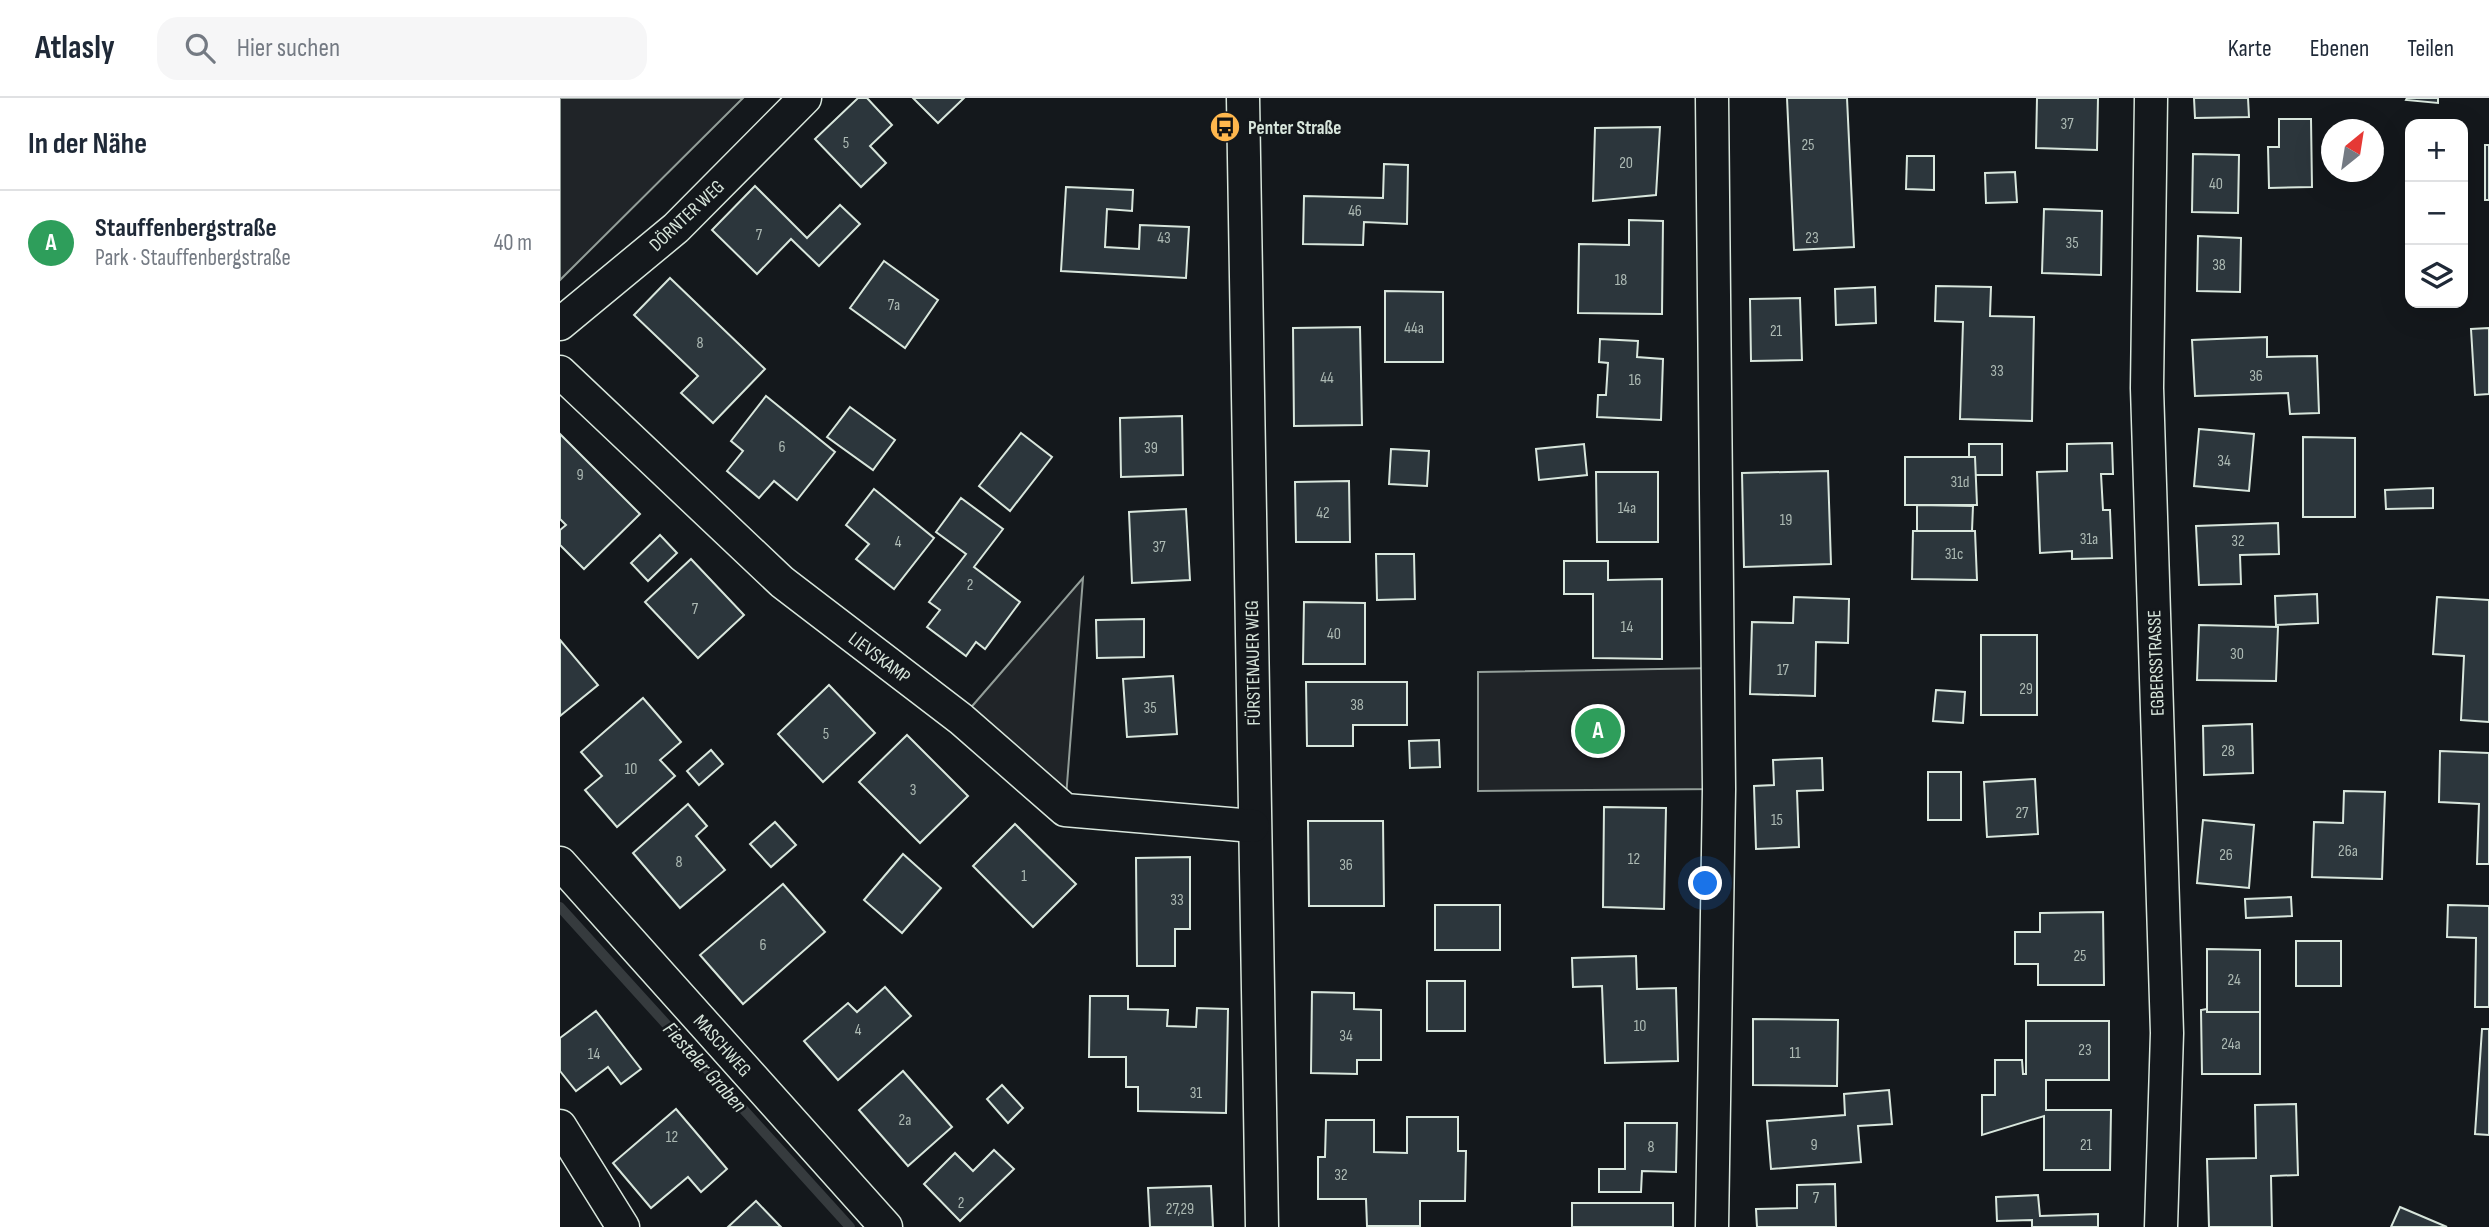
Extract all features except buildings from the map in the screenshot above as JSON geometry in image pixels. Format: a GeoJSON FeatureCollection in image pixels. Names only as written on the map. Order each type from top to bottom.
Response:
{"type":"FeatureCollection","features":[{"type":"Feature","properties":{"kind":"street","name":"DÖRNTER WEG"},"geometry":{"type":"LineString","coordinates":[[560,324],[676,228],[805,98]]}},
{"type":"Feature","properties":{"kind":"street","name":"FÜRSTENAUER WEG"},"geometry":{"type":"LineString","coordinates":[[1243,98],[1253,826],[1262,1227]]}},
{"type":"Feature","properties":{"kind":"street"},"geometry":{"type":"LineString","coordinates":[[1712,98],[1719,789],[1712,1227]]}},
{"type":"Feature","properties":{"kind":"street","name":"EGBERSSTRASSE"},"geometry":{"type":"LineString","coordinates":[[2151,98],[2147,388],[2167,1033],[2161,1227]]}},
{"type":"Feature","properties":{"kind":"street","name":"LIEVSKAMP"},"geometry":{"type":"LineString","coordinates":[[560,372],[782,582],[961,719],[1065,810],[1253,826]]}},
{"type":"Feature","properties":{"kind":"street","name":"MASCHWEG"},"geometry":{"type":"LineString","coordinates":[[560,863],[886,1227]]}},
{"type":"Feature","properties":{"kind":"street"},"geometry":{"type":"LineString","coordinates":[[560,1126],[623,1227]]}},
{"type":"Feature","properties":{"kind":"shaded area"},"geometry":{"type":"Polygon","coordinates":[[[560,98],[743,98],[560,280],[560,98]]]}},
{"type":"Feature","properties":{"kind":"shaded area"},"geometry":{"type":"Polygon","coordinates":[[[1083,578],[1065,810],[961,719],[1083,578]]]}},
{"type":"Feature","properties":{"kind":"shaded area"},"geometry":{"type":"Polygon","coordinates":[[[1718,668],[1719,789],[1478,791],[1478,672],[1718,668]]]}},
{"type":"Feature","properties":{"kind":"waterway","name":"Fiesteler Graben"},"geometry":{"type":"LineString","coordinates":[[560,907],[850,1227]]}},
{"type":"Feature","properties":{"kind":"place","name":"Penter Straße"},"geometry":{"type":"Point","coordinates":[1225,127]}},
{"type":"Feature","properties":{"kind":"place","name":"Stauffenbergstraße"},"geometry":{"type":"Point","coordinates":[1598,731]}}]}
